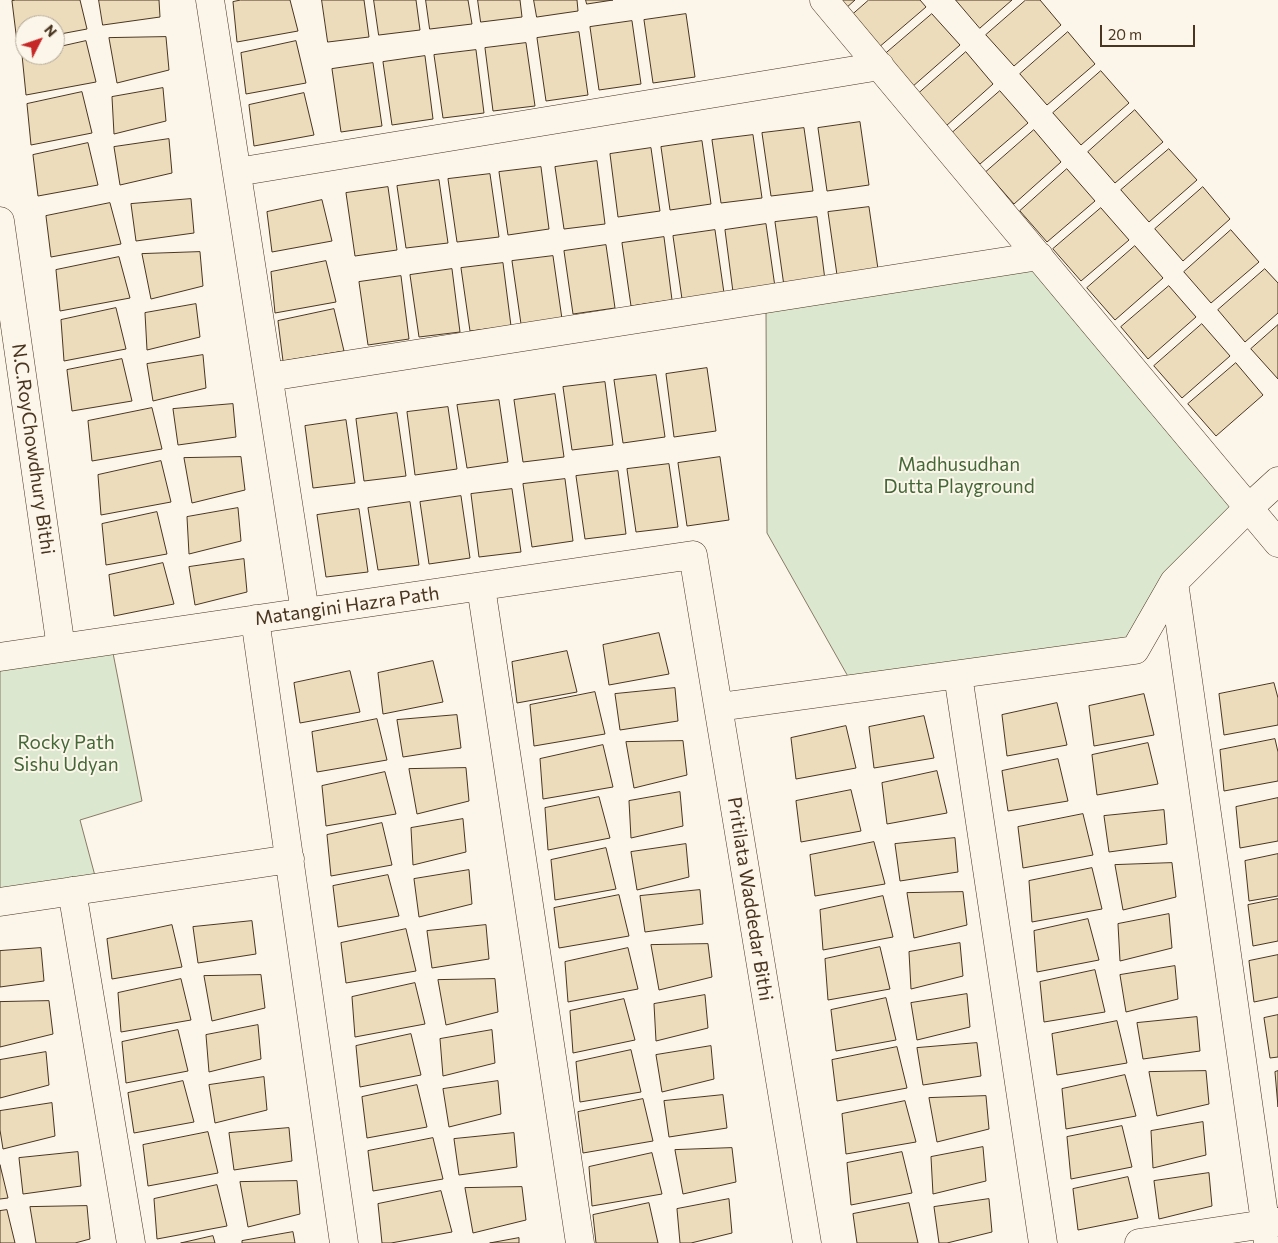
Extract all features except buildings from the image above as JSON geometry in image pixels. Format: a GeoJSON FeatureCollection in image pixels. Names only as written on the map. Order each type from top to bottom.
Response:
{"type":"FeatureCollection","features":[{"type":"Feature","properties":{"kind":"street"},"geometry":{"type":"LineString","coordinates":[[210,0],[305,612]]}},
{"type":"Feature","properties":{"kind":"street"},"geometry":{"type":"LineString","coordinates":[[824,0],[1278,543]]}},
{"type":"Feature","properties":{"kind":"street"},"geometry":{"type":"LineString","coordinates":[[237,172],[880,66]]}},
{"type":"Feature","properties":{"kind":"street","name":"N.C.RoyChowdhury Bithi"},"geometry":{"type":"LineString","coordinates":[[0,221],[61,648]]}},
{"type":"Feature","properties":{"kind":"street"},"geometry":{"type":"LineString","coordinates":[[268,377],[1039,256]]}},
{"type":"Feature","properties":{"kind":"street"},"geometry":{"type":"LineString","coordinates":[[719,707],[1136,650],[1174,582],[1248,508],[1278,481]]}},
{"type":"Feature","properties":{"kind":"street","name":"Matangini Hazra Path"},"geometry":{"type":"LineString","coordinates":[[0,657],[693,555]]}},
{"type":"Feature","properties":{"kind":"street","name":"Pritilata Waddedar Bithi"},"geometry":{"type":"LineString","coordinates":[[693,555],[807,1243]]}},
{"type":"Feature","properties":{"kind":"street"},"geometry":{"type":"LineString","coordinates":[[1139,1243],[1270,1230],[1174,582]]}},
{"type":"Feature","properties":{"kind":"street"},"geometry":{"type":"LineString","coordinates":[[481,587],[580,1243]]}},
{"type":"Feature","properties":{"kind":"street"},"geometry":{"type":"LineString","coordinates":[[255,619],[344,1243]]}},
{"type":"Feature","properties":{"kind":"street"},"geometry":{"type":"LineString","coordinates":[[958,675],[1044,1243]]}},
{"type":"Feature","properties":{"kind":"street"},"geometry":{"type":"LineString","coordinates":[[0,902],[290,859]]}},
{"type":"Feature","properties":{"kind":"street"},"geometry":{"type":"LineString","coordinates":[[72,891],[131,1243]]}},
{"type":"Feature","properties":{"kind":"green space","name":"Madhusudhan Dutta Playground"},"geometry":{"type":"Polygon","coordinates":[[[1033,265],[1242,514],[1123,652],[850,680],[767,533],[766,307],[1033,265]]]}},
{"type":"Feature","properties":{"kind":"green space","name":"Rocky Path Sishu Udyan"},"geometry":{"type":"Polygon","coordinates":[[[112,648],[142,801],[80,820],[98,887],[0,901],[0,661],[112,648]]]}}]}
